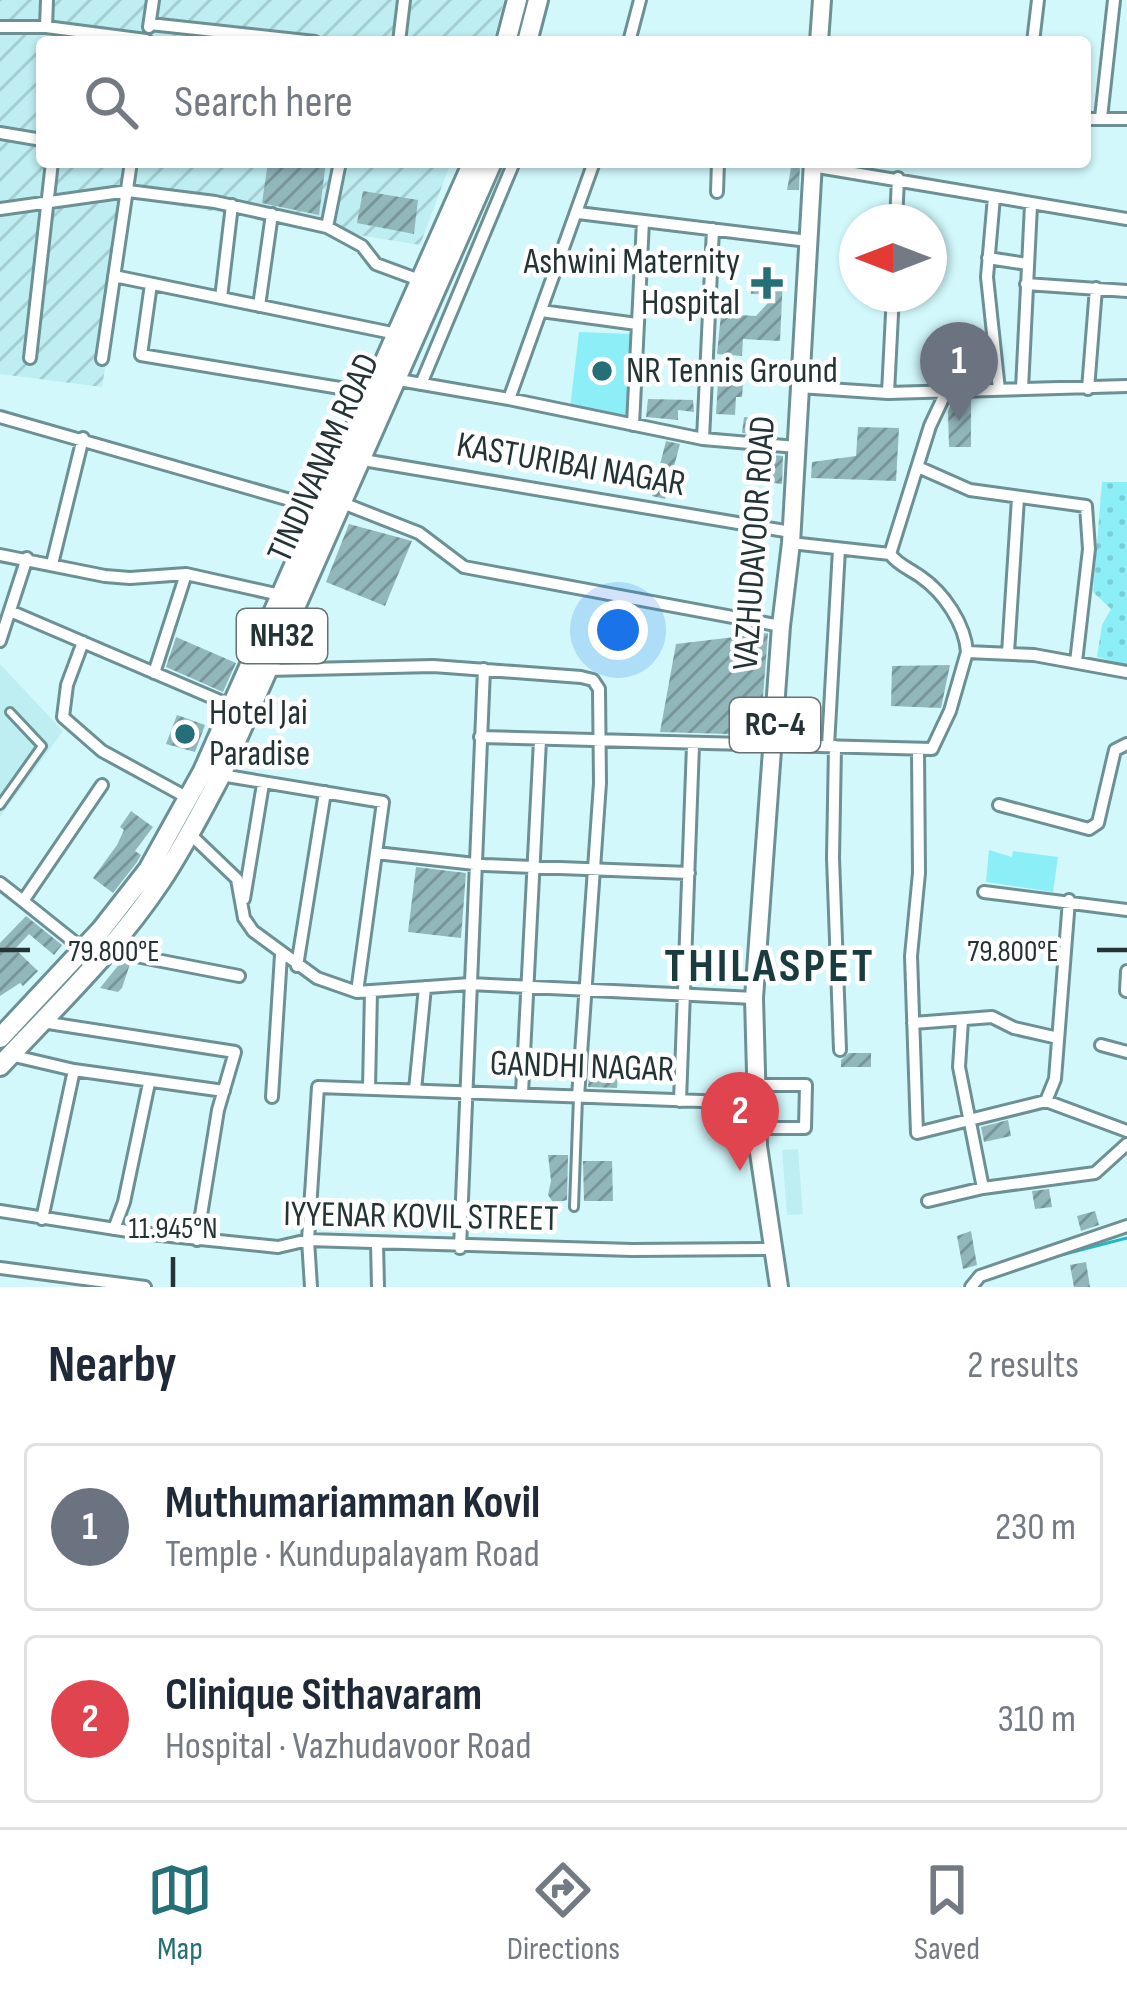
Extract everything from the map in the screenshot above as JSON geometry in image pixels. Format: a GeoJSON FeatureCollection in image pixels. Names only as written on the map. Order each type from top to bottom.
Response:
{"type":"FeatureCollection","features":[{"type":"Feature","properties":{"kind":"highway"},"geometry":{"type":"LineString","coordinates":[[508,36],[517,0]]}},
{"type":"Feature","properties":{"kind":"highway"},"geometry":{"type":"LineString","coordinates":[[529,36],[538,0]]}},
{"type":"Feature","properties":{"kind":"highway","name":"NH32"},"geometry":{"type":"LineString","coordinates":[[4,1053],[83,949],[107,936],[188,798],[318,508],[356,457],[370,393],[470,168]]}},
{"type":"Feature","properties":{"kind":"highway","name":"TINDIVANAM ROAD"},"geometry":{"type":"LineString","coordinates":[[4,1053],[42,1022],[107,936],[161,881],[221,775],[356,457],[489,168]]}},
{"type":"Feature","properties":{"kind":"main road"},"geometry":{"type":"LineString","coordinates":[[820,36],[823,0]]}},
{"type":"Feature","properties":{"kind":"main road","name":"VAZHUDAVOOR ROAD"},"geometry":{"type":"LineString","coordinates":[[779,1287],[757,1128],[754,998],[791,538],[813,168]]}},
{"type":"Feature","properties":{"kind":"street"},"geometry":{"type":"LineString","coordinates":[[46,28],[47,0]]}},
{"type":"Feature","properties":{"kind":"street"},"geometry":{"type":"LineString","coordinates":[[147,36],[154,0]]}},
{"type":"Feature","properties":{"kind":"street"},"geometry":{"type":"LineString","coordinates":[[400,36],[404,0]]}},
{"type":"Feature","properties":{"kind":"street"},"geometry":{"type":"LineString","coordinates":[[630,36],[640,0]]}},
{"type":"Feature","properties":{"kind":"street"},"geometry":{"type":"LineString","coordinates":[[1034,36],[1038,0]]}},
{"type":"Feature","properties":{"kind":"street"},"geometry":{"type":"LineString","coordinates":[[1101,118],[1114,0]]}},
{"type":"Feature","properties":{"kind":"street"},"geometry":{"type":"LineString","coordinates":[[150,24],[233,36]]}},
{"type":"Feature","properties":{"kind":"street"},"geometry":{"type":"LineString","coordinates":[[0,27],[46,28],[63,36]]}},
{"type":"Feature","properties":{"kind":"street"},"geometry":{"type":"LineString","coordinates":[[1091,119],[1127,119]]}},
{"type":"Feature","properties":{"kind":"street"},"geometry":{"type":"LineString","coordinates":[[0,133],[36,139]]}},
{"type":"Feature","properties":{"kind":"street"},"geometry":{"type":"LineString","coordinates":[[30,358],[52,168]]}},
{"type":"Feature","properties":{"kind":"street"},"geometry":{"type":"LineString","coordinates":[[102,359],[130,168]]}},
{"type":"Feature","properties":{"kind":"street"},"geometry":{"type":"LineString","coordinates":[[327,227],[339,168]]}},
{"type":"Feature","properties":{"kind":"street"},"geometry":{"type":"LineString","coordinates":[[421,384],[511,168]]}},
{"type":"Feature","properties":{"kind":"street"},"geometry":{"type":"LineString","coordinates":[[509,399],[592,168]]}},
{"type":"Feature","properties":{"kind":"street"},"geometry":{"type":"LineString","coordinates":[[717,192],[718,168]]}},
{"type":"Feature","properties":{"kind":"street"},"geometry":{"type":"LineString","coordinates":[[852,168],[892,172],[1031,205],[1127,219]]}},
{"type":"Feature","properties":{"kind":"street"},"geometry":{"type":"LineString","coordinates":[[892,172],[895,204]]}},
{"type":"Feature","properties":{"kind":"street"},"geometry":{"type":"LineString","coordinates":[[0,209],[128,191],[232,206],[327,227],[362,245],[376,264],[422,281]]}},
{"type":"Feature","properties":{"kind":"street"},"geometry":{"type":"LineString","coordinates":[[994,197],[988,258],[1000,390]]}},
{"type":"Feature","properties":{"kind":"street"},"geometry":{"type":"LineString","coordinates":[[1022,389],[1031,205]]}},
{"type":"Feature","properties":{"kind":"street"},"geometry":{"type":"LineString","coordinates":[[220,298],[232,206]]}},
{"type":"Feature","properties":{"kind":"street"},"geometry":{"type":"LineString","coordinates":[[578,213],[808,241]]}},
{"type":"Feature","properties":{"kind":"street"},"geometry":{"type":"LineString","coordinates":[[259,306],[272,214]]}},
{"type":"Feature","properties":{"kind":"street"},"geometry":{"type":"LineString","coordinates":[[633,425],[643,221]]}},
{"type":"Feature","properties":{"kind":"street"},"geometry":{"type":"LineString","coordinates":[[703,439],[713,229]]}},
{"type":"Feature","properties":{"kind":"street"},"geometry":{"type":"LineString","coordinates":[[988,258],[1028,264]]}},
{"type":"Feature","properties":{"kind":"street"},"geometry":{"type":"LineString","coordinates":[[114,276],[397,334]]}},
{"type":"Feature","properties":{"kind":"street"},"geometry":{"type":"LineString","coordinates":[[151,284],[141,355],[370,393]]}},
{"type":"Feature","properties":{"kind":"street"},"geometry":{"type":"LineString","coordinates":[[1026,284],[1127,291]]}},
{"type":"Feature","properties":{"kind":"street"},"geometry":{"type":"LineString","coordinates":[[1088,388],[1096,288]]}},
{"type":"Feature","properties":{"kind":"street"},"geometry":{"type":"LineString","coordinates":[[541,311],[637,324]]}},
{"type":"Feature","properties":{"kind":"street"},"geometry":{"type":"LineString","coordinates":[[888,393],[891,312]]}},
{"type":"Feature","properties":{"kind":"street"},"geometry":{"type":"LineString","coordinates":[[356,457],[399,380],[703,439],[796,447]]}},
{"type":"Feature","properties":{"kind":"street"},"geometry":{"type":"LineString","coordinates":[[799,387],[888,393],[1127,386]]}},
{"type":"Feature","properties":{"kind":"street"},"geometry":{"type":"LineString","coordinates":[[480,737],[932,749],[967,652],[952,612],[933,586],[890,554],[930,426],[946,392]]}},
{"type":"Feature","properties":{"kind":"street"},"geometry":{"type":"LineString","coordinates":[[0,417],[318,508]]}},
{"type":"Feature","properties":{"kind":"street"},"geometry":{"type":"LineString","coordinates":[[52,564],[83,438]]}},
{"type":"Feature","properties":{"kind":"street","name":"KASTURIBAI NAGAR"},"geometry":{"type":"LineString","coordinates":[[356,457],[838,549],[890,554]]}},
{"type":"Feature","properties":{"kind":"street"},"geometry":{"type":"LineString","coordinates":[[917,467],[970,490],[1086,506],[1085,594],[1076,662]]}},
{"type":"Feature","properties":{"kind":"street"},"geometry":{"type":"LineString","coordinates":[[1008,652],[1018,498]]}},
{"type":"Feature","properties":{"kind":"street"},"geometry":{"type":"LineString","coordinates":[[340,502],[419,533],[464,567],[781,626]]}},
{"type":"Feature","properties":{"kind":"street"},"geometry":{"type":"LineString","coordinates":[[838,549],[831,746],[840,1050]]}},
{"type":"Feature","properties":{"kind":"street"},"geometry":{"type":"LineString","coordinates":[[0,555],[118,577],[186,574],[280,595]]}},
{"type":"Feature","properties":{"kind":"street"},"geometry":{"type":"LineString","coordinates":[[0,641],[27,558]]}},
{"type":"Feature","properties":{"kind":"street"},"geometry":{"type":"LineString","coordinates":[[154,673],[186,574]]}},
{"type":"Feature","properties":{"kind":"street"},"geometry":{"type":"LineString","coordinates":[[10,611],[232,706]]}},
{"type":"Feature","properties":{"kind":"street"},"geometry":{"type":"LineString","coordinates":[[83,642],[63,717],[102,751],[188,798]]}},
{"type":"Feature","properties":{"kind":"street"},"geometry":{"type":"LineString","coordinates":[[967,652],[1008,652],[1127,672]]}},
{"type":"Feature","properties":{"kind":"street"},"geometry":{"type":"LineString","coordinates":[[267,670],[433,666],[592,680],[599,689],[588,991],[578,1096]]}},
{"type":"Feature","properties":{"kind":"street","name":"GANDHI NAGAR"},"geometry":{"type":"LineString","coordinates":[[484,670],[465,1092],[680,1101],[806,1085],[806,1128],[757,1128]]}},
{"type":"Feature","properties":{"kind":"street"},"geometry":{"type":"LineString","coordinates":[[522,1093],[540,740]]}},
{"type":"Feature","properties":{"kind":"street"},"geometry":{"type":"LineString","coordinates":[[999,805],[1089,829],[1098,824],[1115,750],[1127,744]]}},
{"type":"Feature","properties":{"kind":"street"},"geometry":{"type":"LineString","coordinates":[[680,1101],[693,745]]}},
{"type":"Feature","properties":{"kind":"street"},"geometry":{"type":"LineString","coordinates":[[917,750],[918,908],[911,956],[917,1133],[1046,1101],[1127,1130]]}},
{"type":"Feature","properties":{"kind":"street"},"geometry":{"type":"LineString","coordinates":[[221,775],[383,802],[364,991],[369,1089]]}},
{"type":"Feature","properties":{"kind":"street"},"geometry":{"type":"LineString","coordinates":[[243,902],[263,784]]}},
{"type":"Feature","properties":{"kind":"street"},"geometry":{"type":"LineString","coordinates":[[23,902],[102,785]]}},
{"type":"Feature","properties":{"kind":"street"},"geometry":{"type":"LineString","coordinates":[[297,966],[325,792]]}},
{"type":"Feature","properties":{"kind":"street"},"geometry":{"type":"LineString","coordinates":[[189,832],[237,880],[244,918],[253,931],[317,978],[364,991],[470,984],[754,998]]}},
{"type":"Feature","properties":{"kind":"street"},"geometry":{"type":"LineString","coordinates":[[376,853],[474,864],[688,873]]}},
{"type":"Feature","properties":{"kind":"street"},"geometry":{"type":"LineString","coordinates":[[0,883],[83,949]]}},
{"type":"Feature","properties":{"kind":"street"},"geometry":{"type":"LineString","coordinates":[[984,892],[1127,910]]}},
{"type":"Feature","properties":{"kind":"street"},"geometry":{"type":"LineString","coordinates":[[1046,1101],[1055,1079],[1069,900]]}},
{"type":"Feature","properties":{"kind":"street"},"geometry":{"type":"LineString","coordinates":[[107,936],[136,956],[239,976]]}},
{"type":"Feature","properties":{"kind":"street"},"geometry":{"type":"LineString","coordinates":[[272,1097],[281,955]]}},
{"type":"Feature","properties":{"kind":"street"},"geometry":{"type":"LineString","coordinates":[[1126,991],[1127,970]]}},
{"type":"Feature","properties":{"kind":"street"},"geometry":{"type":"LineString","coordinates":[[415,1090],[425,987]]}},
{"type":"Feature","properties":{"kind":"street"},"geometry":{"type":"LineString","coordinates":[[913,1023],[992,1017],[1058,1039]]}},
{"type":"Feature","properties":{"kind":"street"},"geometry":{"type":"LineString","coordinates":[[962,1020],[959,1067],[983,1188]]}},
{"type":"Feature","properties":{"kind":"street"},"geometry":{"type":"LineString","coordinates":[[42,1022],[235,1052],[197,1240]]}},
{"type":"Feature","properties":{"kind":"street"},"geometry":{"type":"LineString","coordinates":[[1101,1045],[1127,1052]]}},
{"type":"Feature","properties":{"kind":"street"},"geometry":{"type":"LineString","coordinates":[[4,1053],[148,1083],[224,1090]]}},
{"type":"Feature","properties":{"kind":"street"},"geometry":{"type":"LineString","coordinates":[[42,1219],[74,1070]]}},
{"type":"Feature","properties":{"kind":"street"},"geometry":{"type":"LineString","coordinates":[[114,1229],[124,1202],[148,1083]]}},
{"type":"Feature","properties":{"kind":"street"},"geometry":{"type":"LineString","coordinates":[[311,1287],[308,1240],[318,1087],[465,1092],[460,1248]]}},
{"type":"Feature","properties":{"kind":"street"},"geometry":{"type":"LineString","coordinates":[[928,1201],[983,1188],[1095,1173],[1127,1144]]}},
{"type":"Feature","properties":{"kind":"street","name":"IYYENAR KOVIL STREET"},"geometry":{"type":"LineString","coordinates":[[0,1211],[278,1247],[308,1240],[460,1248],[772,1249]]}},
{"type":"Feature","properties":{"kind":"street"},"geometry":{"type":"LineString","coordinates":[[971,1287],[980,1276],[1127,1226]]}},
{"type":"Feature","properties":{"kind":"street"},"geometry":{"type":"LineString","coordinates":[[376,1243],[379,1287]]}},
{"type":"Feature","properties":{"kind":"street"},"geometry":{"type":"LineString","coordinates":[[0,1268],[145,1287]]}},
{"type":"Feature","properties":{"kind":"lane"},"geometry":{"type":"LineString","coordinates":[[0,805],[42,746],[10,712]]}},
{"type":"Feature","properties":{"kind":"lane"},"geometry":{"type":"LineString","coordinates":[[574,1207],[578,1096]]}},
{"type":"Feature","properties":{"kind":"shaded area"},"geometry":{"type":"Polygon","coordinates":[[[0,0],[504,0],[495,36],[36,36],[36,168],[449,168],[420,245],[131,198],[102,387],[0,374],[0,0]]]}},
{"type":"Feature","properties":{"kind":"shaded area","name":"NR Tennis Ground"},"geometry":{"type":"Polygon","coordinates":[[[579,332],[632,334],[626,418],[570,408],[579,332]]]}},
{"type":"Feature","properties":{"kind":"shaded area"},"geometry":{"type":"Polygon","coordinates":[[[1102,482],[1127,482],[1127,665],[1097,657],[1102,625],[1111,609],[1093,592],[1102,482]]]}},
{"type":"Feature","properties":{"kind":"shaded area"},"geometry":{"type":"Polygon","coordinates":[[[0,664],[63,731],[0,817],[0,664]]]}},
{"type":"Feature","properties":{"kind":"shaded area"},"geometry":{"type":"Polygon","coordinates":[[[989,850],[1012,857],[1013,851],[1058,857],[1053,892],[986,882],[989,850]]]}},
{"type":"Feature","properties":{"kind":"shaded area"},"geometry":{"type":"Polygon","coordinates":[[[798,1149],[803,1214],[787,1215],[782,1150],[798,1149]]]}},
{"type":"Feature","properties":{"kind":"building"},"geometry":{"type":"Polygon","coordinates":[[[267,168],[325,168],[319,215],[262,203],[267,168]]]}},
{"type":"Feature","properties":{"kind":"building"},"geometry":{"type":"Polygon","coordinates":[[[791,168],[800,168],[799,190],[787,190],[791,168]]]}},
{"type":"Feature","properties":{"kind":"building"},"geometry":{"type":"Polygon","coordinates":[[[363,191],[418,200],[414,234],[357,223],[363,191]]]}},
{"type":"Feature","properties":{"kind":"building"},"geometry":{"type":"Polygon","coordinates":[[[751,275],[783,277],[780,341],[743,339],[742,356],[717,354],[721,314],[756,316],[776,294],[751,294],[751,275]]]}},
{"type":"Feature","properties":{"kind":"building"},"geometry":{"type":"Polygon","coordinates":[[[718,382],[743,383],[735,415],[716,414],[718,382]]]}},
{"type":"Feature","properties":{"kind":"building"},"geometry":{"type":"Polygon","coordinates":[[[648,399],[693,400],[694,412],[678,410],[678,420],[646,417],[648,399]]]}},
{"type":"Feature","properties":{"kind":"building"},"geometry":{"type":"Polygon","coordinates":[[[971,400],[971,447],[949,447],[948,411],[953,401],[971,400]]]}},
{"type":"Feature","properties":{"kind":"building"},"geometry":{"type":"Polygon","coordinates":[[[744,417],[772,420],[772,435],[742,433],[744,417]]]}},
{"type":"Feature","properties":{"kind":"building"},"geometry":{"type":"Polygon","coordinates":[[[858,427],[899,428],[896,481],[811,478],[812,462],[856,456],[858,427]]]}},
{"type":"Feature","properties":{"kind":"building"},"geometry":{"type":"Polygon","coordinates":[[[666,441],[680,444],[665,499],[652,496],[666,441]]]}},
{"type":"Feature","properties":{"kind":"building"},"geometry":{"type":"Polygon","coordinates":[[[760,454],[783,456],[782,484],[758,481],[760,454]]]}},
{"type":"Feature","properties":{"kind":"building"},"geometry":{"type":"Polygon","coordinates":[[[349,524],[412,541],[385,606],[326,582],[349,524]]]}},
{"type":"Feature","properties":{"kind":"building"},"geometry":{"type":"Polygon","coordinates":[[[768,633],[760,735],[660,732],[676,644],[768,633]]]}},
{"type":"Feature","properties":{"kind":"building"},"geometry":{"type":"Polygon","coordinates":[[[176,637],[236,663],[223,692],[166,667],[176,637]]]}},
{"type":"Feature","properties":{"kind":"building"},"geometry":{"type":"Polygon","coordinates":[[[950,665],[941,708],[891,706],[892,666],[950,665]]]}},
{"type":"Feature","properties":{"kind":"building","name":"Hotel Jai Paradise"},"geometry":{"type":"Polygon","coordinates":[[[177,715],[205,725],[195,752],[166,744],[177,715]]]}},
{"type":"Feature","properties":{"kind":"building"},"geometry":{"type":"Polygon","coordinates":[[[131,811],[153,827],[135,851],[141,855],[137,862],[113,893],[93,878],[117,845],[124,830],[120,827],[131,811]]]}},
{"type":"Feature","properties":{"kind":"building"},"geometry":{"type":"Polygon","coordinates":[[[416,867],[466,873],[461,938],[408,932],[416,867]]]}},
{"type":"Feature","properties":{"kind":"building"},"geometry":{"type":"Polygon","coordinates":[[[26,916],[62,945],[54,955],[29,934],[15,949],[38,971],[23,986],[20,983],[0,996],[0,943],[26,916]]]}},
{"type":"Feature","properties":{"kind":"building"},"geometry":{"type":"Polygon","coordinates":[[[121,962],[130,964],[122,988],[118,992],[100,988],[121,962]]]}},
{"type":"Feature","properties":{"kind":"building"},"geometry":{"type":"Polygon","coordinates":[[[849,1053],[871,1053],[871,1067],[841,1067],[849,1053]]]}},
{"type":"Feature","properties":{"kind":"building"},"geometry":{"type":"Polygon","coordinates":[[[591,1056],[619,1057],[617,1088],[588,1087],[591,1056]]]}},
{"type":"Feature","properties":{"kind":"building"},"geometry":{"type":"Polygon","coordinates":[[[1008,1120],[1011,1136],[984,1142],[981,1127],[1008,1120]]]}},
{"type":"Feature","properties":{"kind":"building"},"geometry":{"type":"Polygon","coordinates":[[[548,1155],[568,1155],[567,1200],[552,1201],[548,1195],[548,1155]]]}},
{"type":"Feature","properties":{"kind":"building"},"geometry":{"type":"Polygon","coordinates":[[[583,1161],[612,1161],[613,1201],[584,1201],[583,1161]]]}},
{"type":"Feature","properties":{"kind":"building"},"geometry":{"type":"Polygon","coordinates":[[[1049,1189],[1052,1207],[1035,1209],[1032,1191],[1049,1189]]]}},
{"type":"Feature","properties":{"kind":"building"},"geometry":{"type":"Polygon","coordinates":[[[1095,1211],[1099,1225],[1081,1231],[1077,1216],[1095,1211]]]}},
{"type":"Feature","properties":{"kind":"building"},"geometry":{"type":"Polygon","coordinates":[[[971,1231],[977,1265],[963,1269],[957,1236],[971,1231]]]}},
{"type":"Feature","properties":{"kind":"building"},"geometry":{"type":"Polygon","coordinates":[[[1086,1262],[1090,1287],[1074,1287],[1070,1265],[1086,1262]]]}},
{"type":"Feature","properties":{"kind":"waterway"},"geometry":{"type":"LineString","coordinates":[[1042,1260],[1127,1238]]}},
{"type":"Feature","properties":{"kind":"place","name":"Ashwini Maternity Hospital"},"geometry":{"type":"Point","coordinates":[767,283]}},
{"type":"Feature","properties":{"kind":"place","name":"NR Tennis Ground"},"geometry":{"type":"Point","coordinates":[602,371]}},
{"type":"Feature","properties":{"kind":"place","name":"Muthumariamman Kovil"},"geometry":{"type":"Point","coordinates":[959,421]}},
{"type":"Feature","properties":{"kind":"place","name":"Hotel Jai Paradise"},"geometry":{"type":"Point","coordinates":[185,734]}},
{"type":"Feature","properties":{"kind":"place","name":"Clinique Sithavaram"},"geometry":{"type":"Point","coordinates":[740,1171]}},
{"type":"Feature","properties":{"kind":"district","name":"THILASPET"},"geometry":{"type":"Point","coordinates":[770,966]}}]}
